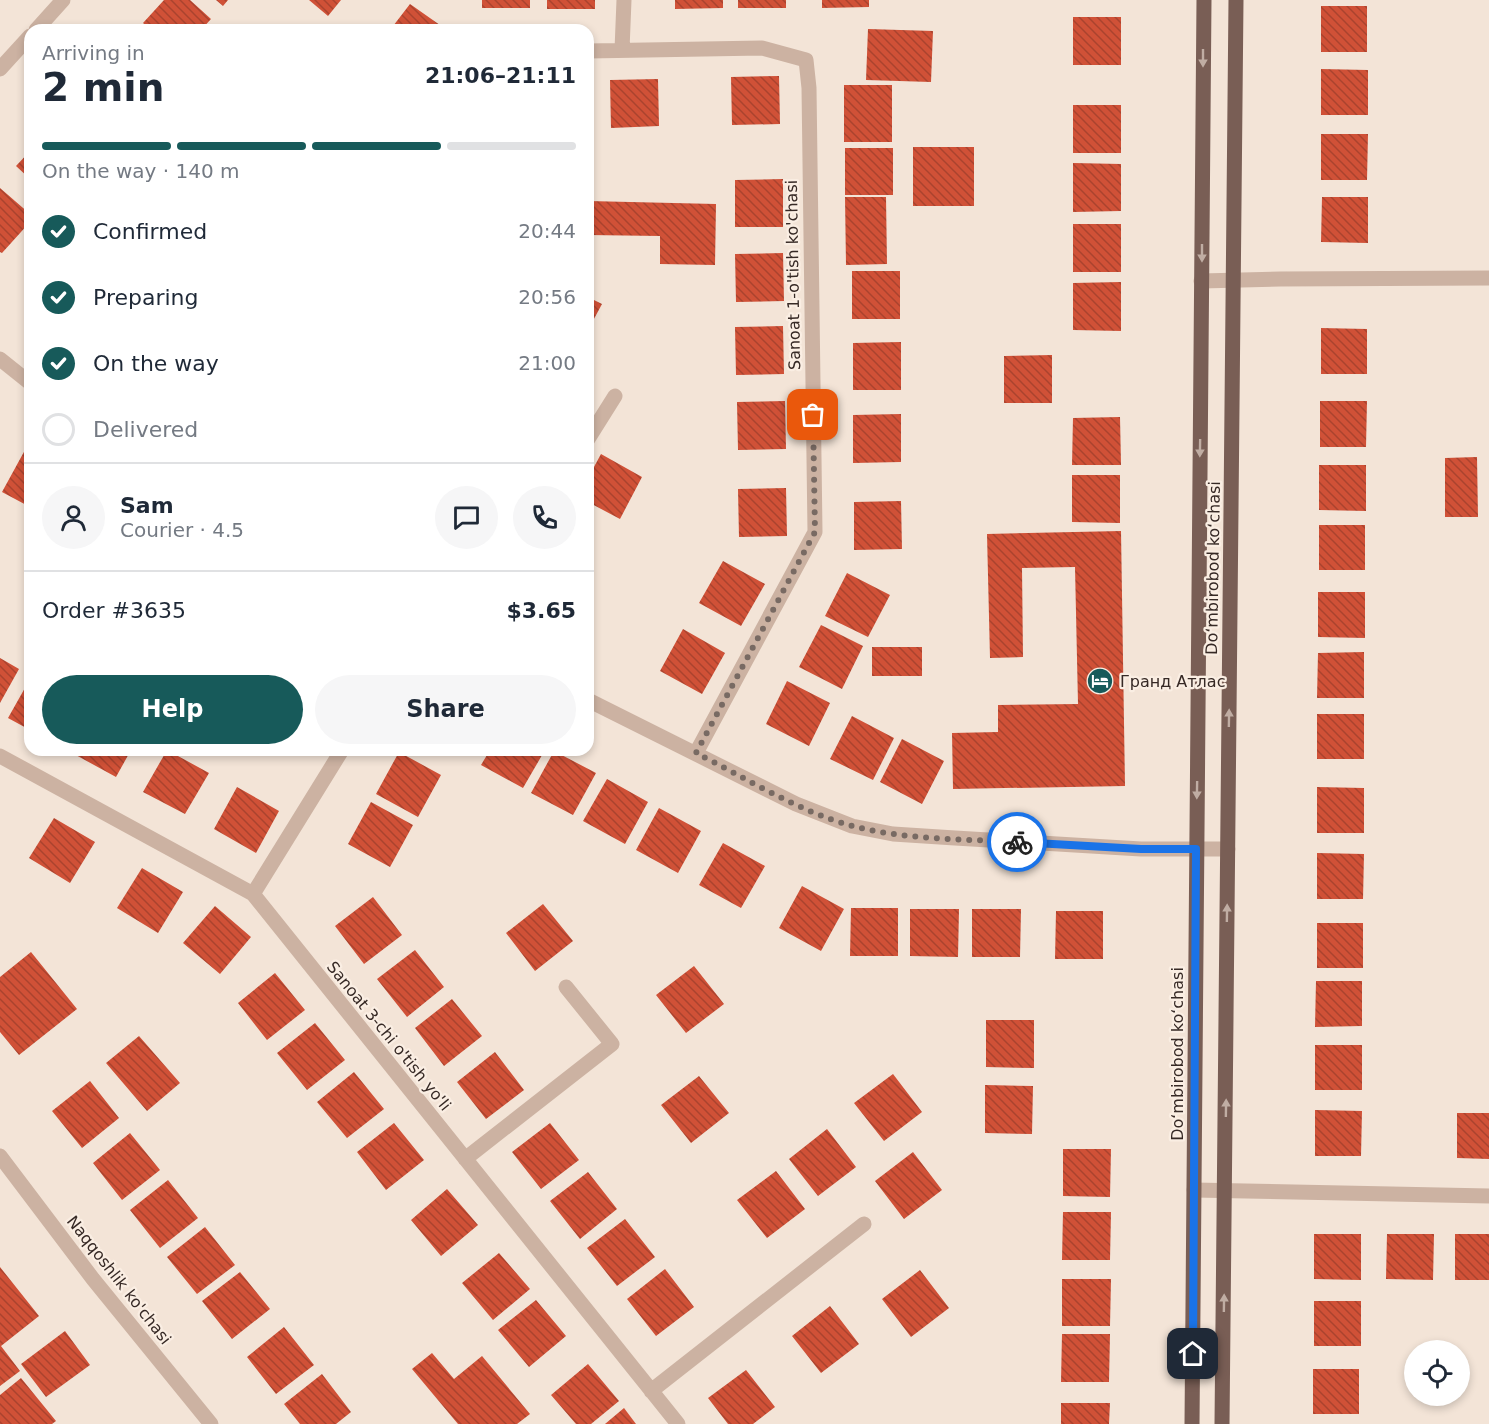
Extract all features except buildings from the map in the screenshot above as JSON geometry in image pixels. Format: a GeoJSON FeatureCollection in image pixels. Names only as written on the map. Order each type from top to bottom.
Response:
{"type":"FeatureCollection","features":[{"type":"Feature","properties":{"kind":"main road","name":"Doʻmbirobod koʻchasi"},"geometry":{"type":"LineString","coordinates":[[1192,1424],[1204,0]]}},
{"type":"Feature","properties":{"kind":"main road","name":"Doʻmbirobod koʻchasi"},"geometry":{"type":"LineString","coordinates":[[1222,1424],[1236,0]]}},
{"type":"Feature","properties":{"kind":"street"},"geometry":{"type":"LineString","coordinates":[[41,24],[63,0]]}},
{"type":"Feature","properties":{"kind":"street"},"geometry":{"type":"LineString","coordinates":[[622,50],[624,0]]}},
{"type":"Feature","properties":{"kind":"street"},"geometry":{"type":"LineString","coordinates":[[0,69],[24,43]]}},
{"type":"Feature","properties":{"kind":"street","name":"Sanoat 1-o'tish ko'chasi"},"geometry":{"type":"LineString","coordinates":[[594,51],[762,48],[806,60],[809,100],[815,532],[696,753]]}},
{"type":"Feature","properties":{"kind":"street"},"geometry":{"type":"LineString","coordinates":[[1202,281],[1489,278]]}},
{"type":"Feature","properties":{"kind":"street"},"geometry":{"type":"LineString","coordinates":[[0,359],[24,378]]}},
{"type":"Feature","properties":{"kind":"street"},"geometry":{"type":"LineString","coordinates":[[594,430],[615,396]]}},
{"type":"Feature","properties":{"kind":"street"},"geometry":{"type":"LineString","coordinates":[[594,703],[805,808],[832,820],[873,831],[1141,849],[1228,849]]}},
{"type":"Feature","properties":{"kind":"street","name":"Sanoat 3-chi o'tish yo'li"},"geometry":{"type":"LineString","coordinates":[[0,756],[253,894],[678,1424]]}},
{"type":"Feature","properties":{"kind":"street"},"geometry":{"type":"LineString","coordinates":[[253,894],[338,756]]}},
{"type":"Feature","properties":{"kind":"street"},"geometry":{"type":"LineString","coordinates":[[465,1159],[612,1044],[566,987]]}},
{"type":"Feature","properties":{"kind":"street","name":"Naqqoshlik ko'chasi"},"geometry":{"type":"LineString","coordinates":[[0,1156],[93,1279],[211,1424]]}},
{"type":"Feature","properties":{"kind":"street"},"geometry":{"type":"LineString","coordinates":[[1194,1190],[1489,1196]]}},
{"type":"Feature","properties":{"kind":"street"},"geometry":{"type":"LineString","coordinates":[[651,1391],[864,1224]]}},
{"type":"Feature","properties":{"kind":"way so far"},"geometry":{"type":"LineString","coordinates":[[813,415],[815,532],[696,753],[796,804],[852,826],[893,834],[1017,842]]}},
{"type":"Feature","properties":{"kind":"place","name":"Гранд Атлас"},"geometry":{"type":"Point","coordinates":[1100,681]}},
{"type":"Feature","properties":{"kind":"route"},"geometry":{"type":"LineString","coordinates":[[1017,842],[1141,849],[1196,849],[1193,1354]]}}]}
